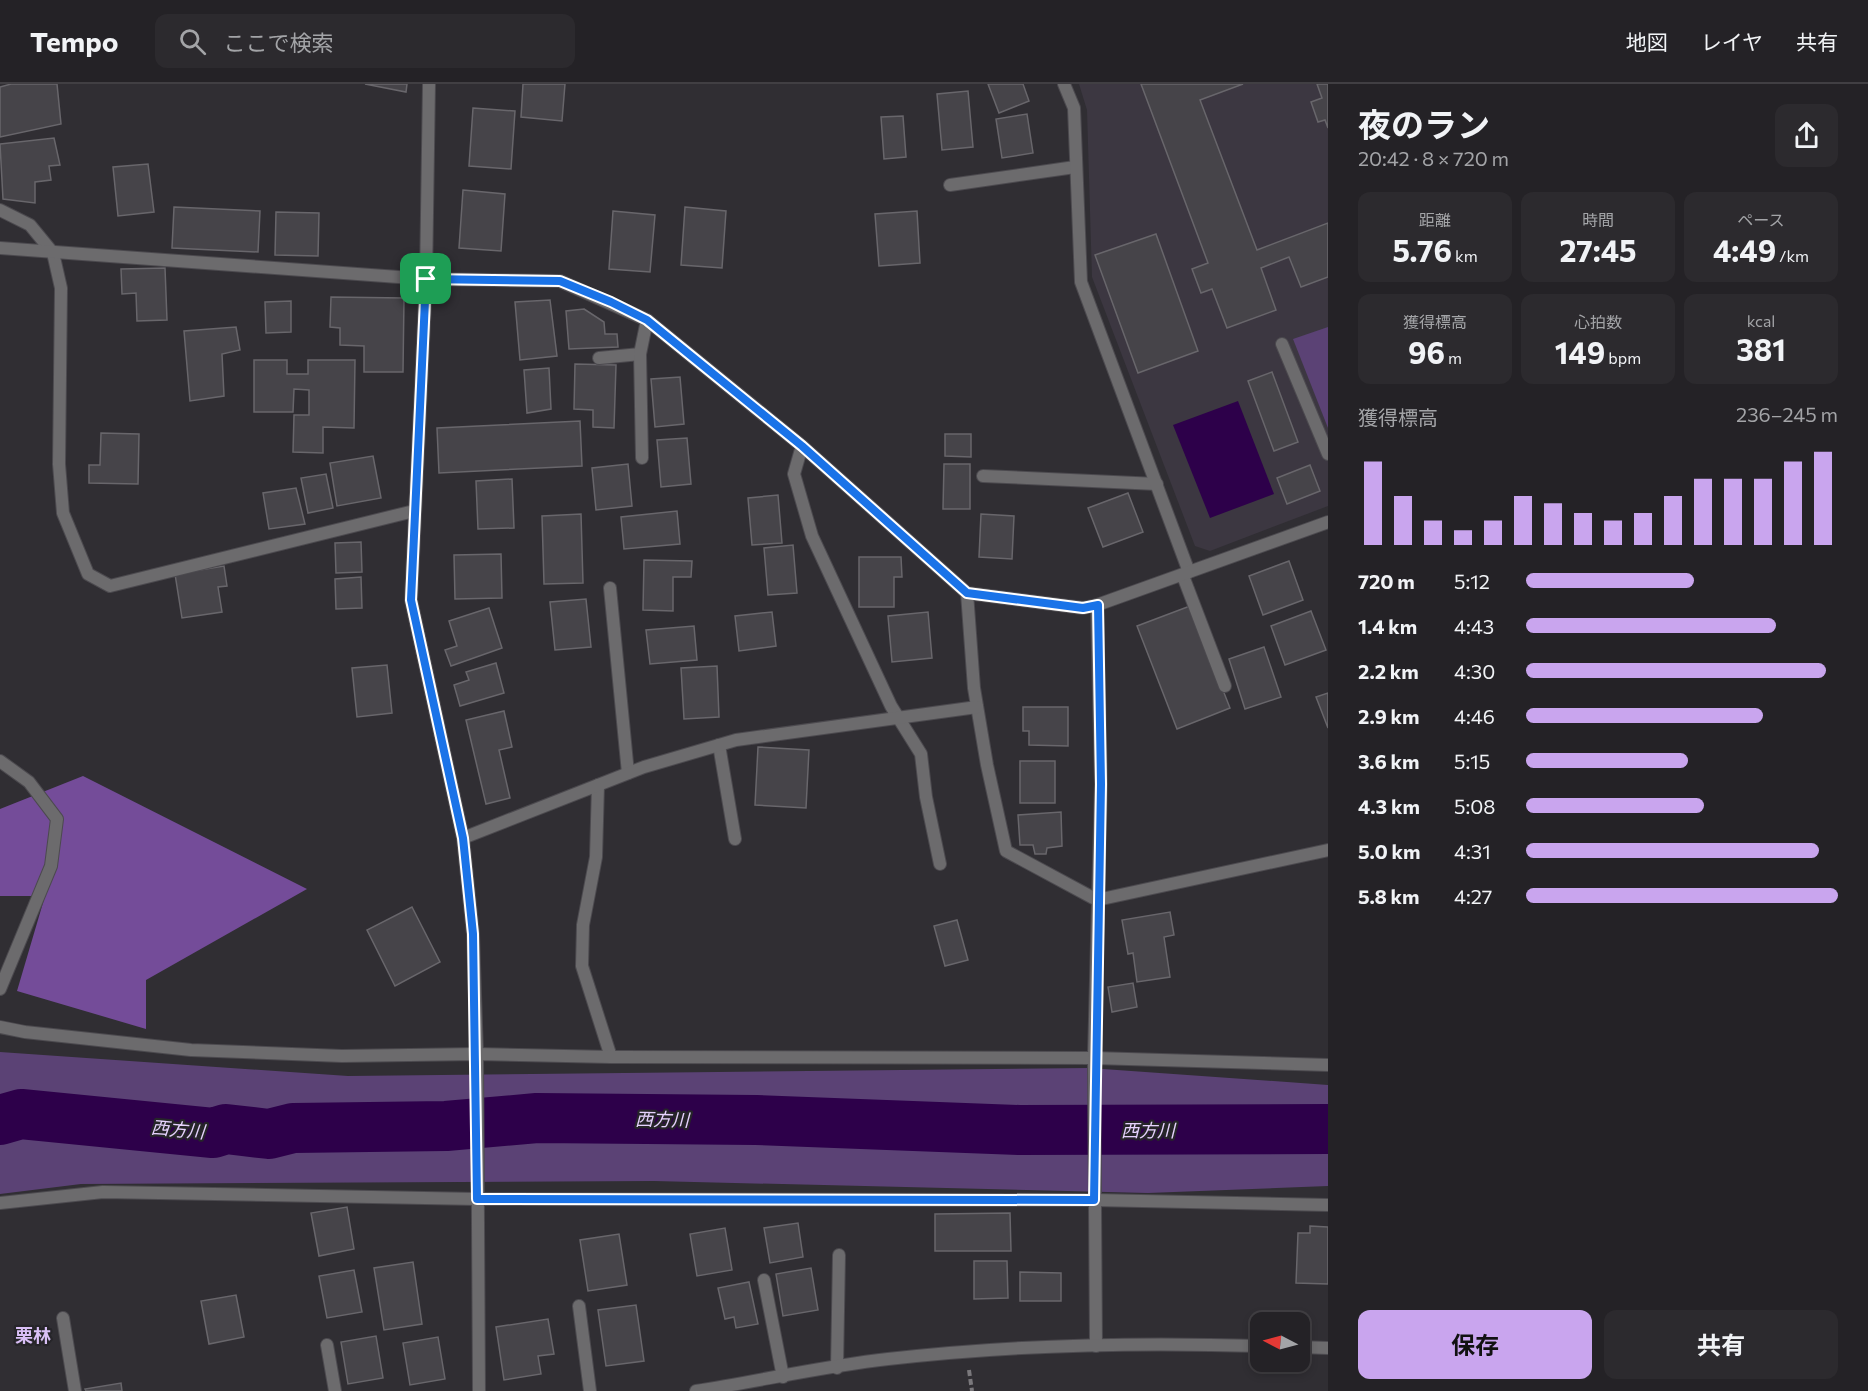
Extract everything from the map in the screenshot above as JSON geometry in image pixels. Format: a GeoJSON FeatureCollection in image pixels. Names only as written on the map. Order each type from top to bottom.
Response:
{"type":"FeatureCollection","features":[{"type":"Feature","properties":{"kind":"street"},"geometry":{"type":"LineString","coordinates":[[429,84],[426,279],[411,600],[463,838],[473,934],[477,1056],[479,1391]]}},
{"type":"Feature","properties":{"kind":"street"},"geometry":{"type":"LineString","coordinates":[[1064,84],[1074,108],[1081,282],[1157,484],[1225,686]]}},
{"type":"Feature","properties":{"kind":"street"},"geometry":{"type":"LineString","coordinates":[[950,185],[1075,167]]}},
{"type":"Feature","properties":{"kind":"street"},"geometry":{"type":"LineString","coordinates":[[0,210],[30,225],[53,253],[61,288],[59,465],[63,513],[88,574],[110,586],[414,511]]}},
{"type":"Feature","properties":{"kind":"street"},"geometry":{"type":"LineString","coordinates":[[0,248],[426,279],[560,281],[647,320],[802,446],[967,593],[1083,608],[1098,605],[1328,523]]}},
{"type":"Feature","properties":{"kind":"street"},"geometry":{"type":"LineString","coordinates":[[642,458],[640,354],[647,320]]}},
{"type":"Feature","properties":{"kind":"street"},"geometry":{"type":"LineString","coordinates":[[1282,344],[1328,454]]}},
{"type":"Feature","properties":{"kind":"street"},"geometry":{"type":"LineString","coordinates":[[599,358],[640,354]]}},
{"type":"Feature","properties":{"kind":"street"},"geometry":{"type":"LineString","coordinates":[[802,446],[794,474],[812,536],[891,706],[900,717],[921,754],[926,797],[932,816],[940,864]]}},
{"type":"Feature","properties":{"kind":"street"},"geometry":{"type":"LineString","coordinates":[[983,476],[1157,484]]}},
{"type":"Feature","properties":{"kind":"street"},"geometry":{"type":"LineString","coordinates":[[610,588],[628,773]]}},
{"type":"Feature","properties":{"kind":"street"},"geometry":{"type":"LineString","coordinates":[[967,593],[977,707],[1006,851],[1097,900],[1328,850]]}},
{"type":"Feature","properties":{"kind":"street"},"geometry":{"type":"LineString","coordinates":[[1096,1346],[1094,1063],[1101,784],[1098,605]]}},
{"type":"Feature","properties":{"kind":"street"},"geometry":{"type":"LineString","coordinates":[[463,838],[628,773],[736,740],[977,707]]}},
{"type":"Feature","properties":{"kind":"street"},"geometry":{"type":"LineString","coordinates":[[719,745],[735,839]]}},
{"type":"Feature","properties":{"kind":"street"},"geometry":{"type":"LineString","coordinates":[[0,761],[29,782],[57,819],[51,866],[0,989]]}},
{"type":"Feature","properties":{"kind":"street"},"geometry":{"type":"LineString","coordinates":[[598,785],[596,857],[583,925],[582,966],[610,1058]]}},
{"type":"Feature","properties":{"kind":"street"},"geometry":{"type":"LineString","coordinates":[[0,1027],[24,1032],[190,1050],[342,1056],[1328,1065]]}},
{"type":"Feature","properties":{"kind":"street"},"geometry":{"type":"LineString","coordinates":[[0,1203],[103,1192],[1094,1196],[1328,1205]]}},
{"type":"Feature","properties":{"kind":"street"},"geometry":{"type":"LineString","coordinates":[[837,1368],[839,1255]]}},
{"type":"Feature","properties":{"kind":"street"},"geometry":{"type":"LineString","coordinates":[[764,1280],[783,1377]]}},
{"type":"Feature","properties":{"kind":"street"},"geometry":{"type":"LineString","coordinates":[[579,1306],[590,1391]]}},
{"type":"Feature","properties":{"kind":"street"},"geometry":{"type":"LineString","coordinates":[[63,1318],[75,1391]]}},
{"type":"Feature","properties":{"kind":"street"},"geometry":{"type":"LineString","coordinates":[[696,1391],[885,1359],[966,1351],[1181,1344],[1250,1346]]}},
{"type":"Feature","properties":{"kind":"street"},"geometry":{"type":"LineString","coordinates":[[327,1345],[336,1391]]}},
{"type":"Feature","properties":{"kind":"street"},"geometry":{"type":"LineString","coordinates":[[1310,1347],[1328,1348]]}},
{"type":"Feature","properties":{"kind":"shaded area"},"geometry":{"type":"Polygon","coordinates":[[[1079,84],[1328,84],[1328,506],[1210,551],[1195,546],[1092,277],[1087,110],[1079,84]]]}},
{"type":"Feature","properties":{"kind":"shaded area"},"geometry":{"type":"Polygon","coordinates":[[[1328,327],[1328,428],[1293,339],[1328,327]]]}},
{"type":"Feature","properties":{"kind":"shaded area"},"geometry":{"type":"Polygon","coordinates":[[[1238,401],[1274,494],[1210,518],[1173,425],[1238,401]]]}},
{"type":"Feature","properties":{"kind":"shaded area"},"geometry":{"type":"Polygon","coordinates":[[[83,776],[307,889],[146,980],[146,1029],[17,991],[45,896],[0,896],[0,809],[83,776]]]}},
{"type":"Feature","properties":{"kind":"shaded area"},"geometry":{"type":"Polygon","coordinates":[[[0,1052],[348,1076],[1089,1068],[1328,1085],[1328,1186],[1148,1193],[654,1181],[81,1184],[0,1194],[0,1052]]]}},
{"type":"Feature","properties":{"kind":"building"},"geometry":{"type":"Polygon","coordinates":[[[11,84],[57,84],[61,124],[0,137],[0,87],[11,84]]]}},
{"type":"Feature","properties":{"kind":"building"},"geometry":{"type":"Polygon","coordinates":[[[365,84],[407,84],[406,92],[365,84]]]}},
{"type":"Feature","properties":{"kind":"building"},"geometry":{"type":"Polygon","coordinates":[[[523,84],[565,84],[562,121],[521,117],[523,84]]]}},
{"type":"Feature","properties":{"kind":"building"},"geometry":{"type":"Polygon","coordinates":[[[988,84],[1023,84],[1029,101],[999,113],[988,84]]]}},
{"type":"Feature","properties":{"kind":"building"},"geometry":{"type":"Polygon","coordinates":[[[1141,84],[1243,84],[1200,100],[1257,250],[1328,223],[1328,277],[1301,287],[1289,257],[1261,268],[1276,310],[1227,328],[1212,289],[1201,293],[1192,269],[1208,263],[1141,84]]]}},
{"type":"Feature","properties":{"kind":"building"},"geometry":{"type":"Polygon","coordinates":[[[1317,84],[1328,84],[1328,128],[1325,120],[1318,122],[1311,102],[1322,98],[1317,84]]]}},
{"type":"Feature","properties":{"kind":"building"},"geometry":{"type":"Polygon","coordinates":[[[968,91],[973,147],[942,150],[937,94],[968,91]]]}},
{"type":"Feature","properties":{"kind":"building"},"geometry":{"type":"Polygon","coordinates":[[[473,108],[515,111],[511,169],[469,166],[473,108]]]}},
{"type":"Feature","properties":{"kind":"building"},"geometry":{"type":"Polygon","coordinates":[[[1027,114],[1033,153],[1002,158],[996,119],[1027,114]]]}},
{"type":"Feature","properties":{"kind":"building"},"geometry":{"type":"Polygon","coordinates":[[[903,116],[906,157],[884,159],[881,117],[903,116]]]}},
{"type":"Feature","properties":{"kind":"building"},"geometry":{"type":"Polygon","coordinates":[[[54,138],[60,165],[49,166],[51,180],[35,182],[35,203],[3,199],[0,144],[54,138]]]}},
{"type":"Feature","properties":{"kind":"building"},"geometry":{"type":"Polygon","coordinates":[[[148,164],[154,212],[118,216],[113,167],[148,164]]]}},
{"type":"Feature","properties":{"kind":"building"},"geometry":{"type":"Polygon","coordinates":[[[463,190],[505,194],[501,251],[459,248],[463,190]]]}},
{"type":"Feature","properties":{"kind":"building"},"geometry":{"type":"Polygon","coordinates":[[[174,207],[260,211],[258,252],[172,248],[174,207]]]}},
{"type":"Feature","properties":{"kind":"building"},"geometry":{"type":"Polygon","coordinates":[[[685,207],[726,211],[722,268],[681,265],[685,207]]]}},
{"type":"Feature","properties":{"kind":"building"},"geometry":{"type":"Polygon","coordinates":[[[613,211],[655,215],[650,272],[609,269],[613,211]]]}},
{"type":"Feature","properties":{"kind":"building"},"geometry":{"type":"Polygon","coordinates":[[[917,211],[920,263],[879,266],[875,214],[917,211]]]}},
{"type":"Feature","properties":{"kind":"building"},"geometry":{"type":"Polygon","coordinates":[[[276,212],[319,213],[318,256],[275,255],[276,212]]]}},
{"type":"Feature","properties":{"kind":"building"},"geometry":{"type":"Polygon","coordinates":[[[1156,234],[1198,351],[1138,373],[1095,255],[1156,234]]]}},
{"type":"Feature","properties":{"kind":"building"},"geometry":{"type":"Polygon","coordinates":[[[165,268],[167,320],[137,321],[136,293],[122,294],[121,269],[165,268]]]}},
{"type":"Feature","properties":{"kind":"building"},"geometry":{"type":"Polygon","coordinates":[[[331,297],[404,298],[403,372],[364,372],[364,346],[340,345],[340,328],[330,327],[331,297]]]}},
{"type":"Feature","properties":{"kind":"building"},"geometry":{"type":"Polygon","coordinates":[[[550,300],[557,356],[520,360],[515,302],[550,300]]]}},
{"type":"Feature","properties":{"kind":"building"},"geometry":{"type":"Polygon","coordinates":[[[291,301],[291,332],[266,333],[265,302],[291,301]]]}},
{"type":"Feature","properties":{"kind":"building"},"geometry":{"type":"Polygon","coordinates":[[[584,309],[604,322],[605,334],[617,334],[618,347],[569,349],[566,311],[584,309]]]}},
{"type":"Feature","properties":{"kind":"building"},"geometry":{"type":"Polygon","coordinates":[[[236,327],[240,350],[222,354],[224,396],[190,401],[184,331],[236,327]]]}},
{"type":"Feature","properties":{"kind":"building"},"geometry":{"type":"Polygon","coordinates":[[[254,360],[287,360],[287,374],[308,374],[308,360],[355,360],[354,428],[323,427],[323,453],[293,452],[294,415],[309,415],[309,390],[294,389],[293,412],[254,412],[254,360]]]}},
{"type":"Feature","properties":{"kind":"building"},"geometry":{"type":"Polygon","coordinates":[[[575,364],[616,365],[614,428],[593,427],[593,410],[574,409],[575,364]]]}},
{"type":"Feature","properties":{"kind":"building"},"geometry":{"type":"Polygon","coordinates":[[[549,368],[551,409],[527,413],[524,370],[549,368]]]}},
{"type":"Feature","properties":{"kind":"building"},"geometry":{"type":"Polygon","coordinates":[[[1272,372],[1298,442],[1274,451],[1248,381],[1272,372]]]}},
{"type":"Feature","properties":{"kind":"building"},"geometry":{"type":"Polygon","coordinates":[[[680,377],[684,424],[655,427],[651,379],[680,377]]]}},
{"type":"Feature","properties":{"kind":"building"},"geometry":{"type":"Polygon","coordinates":[[[580,421],[582,466],[439,473],[437,428],[580,421]]]}},
{"type":"Feature","properties":{"kind":"building"},"geometry":{"type":"Polygon","coordinates":[[[101,433],[139,434],[138,484],[89,483],[89,465],[100,465],[101,433]]]}},
{"type":"Feature","properties":{"kind":"building"},"geometry":{"type":"Polygon","coordinates":[[[945,434],[971,434],[971,457],[945,456],[945,434]]]}},
{"type":"Feature","properties":{"kind":"building"},"geometry":{"type":"Polygon","coordinates":[[[687,438],[691,484],[661,487],[657,440],[687,438]]]}},
{"type":"Feature","properties":{"kind":"building"},"geometry":{"type":"Polygon","coordinates":[[[373,456],[381,498],[337,506],[330,463],[373,456]]]}},
{"type":"Feature","properties":{"kind":"building"},"geometry":{"type":"Polygon","coordinates":[[[628,464],[632,506],[596,510],[592,468],[628,464]]]}},
{"type":"Feature","properties":{"kind":"building"},"geometry":{"type":"Polygon","coordinates":[[[944,464],[970,464],[970,509],[943,509],[944,464]]]}},
{"type":"Feature","properties":{"kind":"building"},"geometry":{"type":"Polygon","coordinates":[[[1310,465],[1320,491],[1287,504],[1277,478],[1310,465]]]}},
{"type":"Feature","properties":{"kind":"building"},"geometry":{"type":"Polygon","coordinates":[[[326,474],[333,508],[308,513],[301,478],[326,474]]]}},
{"type":"Feature","properties":{"kind":"building"},"geometry":{"type":"Polygon","coordinates":[[[512,479],[514,528],[478,529],[476,481],[512,479]]]}},
{"type":"Feature","properties":{"kind":"building"},"geometry":{"type":"Polygon","coordinates":[[[296,488],[305,524],[269,529],[263,493],[296,488]]]}},
{"type":"Feature","properties":{"kind":"building"},"geometry":{"type":"Polygon","coordinates":[[[1128,493],[1143,532],[1103,547],[1088,508],[1128,493]]]}},
{"type":"Feature","properties":{"kind":"building"},"geometry":{"type":"Polygon","coordinates":[[[778,495],[782,543],[752,545],[748,498],[778,495]]]}},
{"type":"Feature","properties":{"kind":"building"},"geometry":{"type":"Polygon","coordinates":[[[677,511],[680,544],[624,549],[621,517],[677,511]]]}},
{"type":"Feature","properties":{"kind":"building"},"geometry":{"type":"Polygon","coordinates":[[[581,514],[583,583],[544,584],[542,516],[581,514]]]}},
{"type":"Feature","properties":{"kind":"building"},"geometry":{"type":"Polygon","coordinates":[[[981,514],[1014,516],[1012,559],[979,557],[981,514]]]}},
{"type":"Feature","properties":{"kind":"building"},"geometry":{"type":"Polygon","coordinates":[[[361,542],[362,572],[336,573],[335,543],[361,542]]]}},
{"type":"Feature","properties":{"kind":"building"},"geometry":{"type":"Polygon","coordinates":[[[793,545],[797,593],[768,595],[764,548],[793,545]]]}},
{"type":"Feature","properties":{"kind":"building"},"geometry":{"type":"Polygon","coordinates":[[[501,554],[502,598],[455,599],[454,555],[501,554]]]}},
{"type":"Feature","properties":{"kind":"building"},"geometry":{"type":"Polygon","coordinates":[[[859,557],[901,557],[902,577],[894,577],[894,607],[859,607],[859,557]]]}},
{"type":"Feature","properties":{"kind":"building"},"geometry":{"type":"Polygon","coordinates":[[[644,560],[692,561],[691,577],[673,577],[673,611],[643,610],[644,560]]]}},
{"type":"Feature","properties":{"kind":"building"},"geometry":{"type":"Polygon","coordinates":[[[1289,561],[1303,600],[1263,615],[1249,576],[1289,561]]]}},
{"type":"Feature","properties":{"kind":"building"},"geometry":{"type":"Polygon","coordinates":[[[224,566],[227,586],[218,587],[222,612],[182,618],[175,574],[224,566]]]}},
{"type":"Feature","properties":{"kind":"building"},"geometry":{"type":"Polygon","coordinates":[[[361,577],[362,608],[336,609],[335,579],[361,577]]]}},
{"type":"Feature","properties":{"kind":"building"},"geometry":{"type":"Polygon","coordinates":[[[586,599],[591,647],[555,650],[550,602],[586,599]]]}},
{"type":"Feature","properties":{"kind":"building"},"geometry":{"type":"Polygon","coordinates":[[[1190,606],[1230,708],[1177,729],[1137,626],[1190,606]]]}},
{"type":"Feature","properties":{"kind":"building"},"geometry":{"type":"Polygon","coordinates":[[[489,608],[502,648],[451,666],[445,650],[457,646],[449,621],[489,608]]]}},
{"type":"Feature","properties":{"kind":"building"},"geometry":{"type":"Polygon","coordinates":[[[1311,611],[1326,650],[1285,665],[1271,626],[1311,611]]]}},
{"type":"Feature","properties":{"kind":"building"},"geometry":{"type":"Polygon","coordinates":[[[772,612],[776,646],[739,651],[735,616],[772,612]]]}},
{"type":"Feature","properties":{"kind":"building"},"geometry":{"type":"Polygon","coordinates":[[[928,612],[932,658],[892,662],[888,616],[928,612]]]}},
{"type":"Feature","properties":{"kind":"building"},"geometry":{"type":"Polygon","coordinates":[[[694,626],[697,660],[650,664],[646,630],[694,626]]]}},
{"type":"Feature","properties":{"kind":"building"},"geometry":{"type":"Polygon","coordinates":[[[1264,647],[1281,697],[1245,709],[1229,659],[1264,647]]]}},
{"type":"Feature","properties":{"kind":"building"},"geometry":{"type":"Polygon","coordinates":[[[496,663],[504,693],[460,706],[454,685],[469,680],[466,672],[496,663]]]}},
{"type":"Feature","properties":{"kind":"building"},"geometry":{"type":"Polygon","coordinates":[[[387,665],[392,713],[357,717],[352,668],[387,665]]]}},
{"type":"Feature","properties":{"kind":"building"},"geometry":{"type":"Polygon","coordinates":[[[717,666],[719,717],[684,719],[681,668],[717,666]]]}},
{"type":"Feature","properties":{"kind":"building"},"geometry":{"type":"Polygon","coordinates":[[[1328,693],[1328,728],[1316,697],[1328,693]]]}},
{"type":"Feature","properties":{"kind":"building"},"geometry":{"type":"Polygon","coordinates":[[[1023,707],[1068,707],[1068,746],[1029,745],[1029,731],[1023,731],[1023,707]]]}},
{"type":"Feature","properties":{"kind":"building"},"geometry":{"type":"Polygon","coordinates":[[[504,711],[512,747],[499,750],[510,798],[486,804],[466,720],[504,711]]]}},
{"type":"Feature","properties":{"kind":"building"},"geometry":{"type":"Polygon","coordinates":[[[758,747],[809,750],[806,808],[755,805],[758,747]]]}},
{"type":"Feature","properties":{"kind":"building"},"geometry":{"type":"Polygon","coordinates":[[[1020,761],[1055,761],[1055,803],[1020,803],[1020,761]]]}},
{"type":"Feature","properties":{"kind":"building"},"geometry":{"type":"Polygon","coordinates":[[[1061,812],[1062,846],[1047,848],[1046,854],[1035,854],[1033,845],[1020,845],[1018,815],[1061,812]]]}},
{"type":"Feature","properties":{"kind":"building"},"geometry":{"type":"Polygon","coordinates":[[[412,907],[440,962],[395,986],[367,930],[412,907]]]}},
{"type":"Feature","properties":{"kind":"building"},"geometry":{"type":"Polygon","coordinates":[[[1170,912],[1174,935],[1164,937],[1170,977],[1137,982],[1133,953],[1128,954],[1122,920],[1170,912]]]}},
{"type":"Feature","properties":{"kind":"building"},"geometry":{"type":"Polygon","coordinates":[[[957,920],[968,960],[945,966],[934,926],[957,920]]]}},
{"type":"Feature","properties":{"kind":"building"},"geometry":{"type":"Polygon","coordinates":[[[1133,983],[1137,1007],[1112,1012],[1108,987],[1133,983]]]}},
{"type":"Feature","properties":{"kind":"building"},"geometry":{"type":"Polygon","coordinates":[[[347,1207],[354,1249],[319,1256],[311,1213],[347,1207]]]}},
{"type":"Feature","properties":{"kind":"building"},"geometry":{"type":"Polygon","coordinates":[[[1010,1213],[1011,1251],[935,1251],[935,1214],[1010,1213]]]}},
{"type":"Feature","properties":{"kind":"building"},"geometry":{"type":"Polygon","coordinates":[[[798,1223],[803,1257],[770,1263],[764,1228],[798,1223]]]}},
{"type":"Feature","properties":{"kind":"building"},"geometry":{"type":"Polygon","coordinates":[[[1310,1226],[1328,1227],[1328,1284],[1296,1283],[1298,1233],[1310,1233],[1310,1226]]]}},
{"type":"Feature","properties":{"kind":"building"},"geometry":{"type":"Polygon","coordinates":[[[725,1228],[732,1270],[697,1276],[690,1234],[725,1228]]]}},
{"type":"Feature","properties":{"kind":"building"},"geometry":{"type":"Polygon","coordinates":[[[619,1234],[627,1285],[588,1291],[580,1240],[619,1234]]]}},
{"type":"Feature","properties":{"kind":"building"},"geometry":{"type":"Polygon","coordinates":[[[974,1261],[1007,1261],[1008,1298],[974,1299],[974,1261]]]}},
{"type":"Feature","properties":{"kind":"building"},"geometry":{"type":"Polygon","coordinates":[[[413,1262],[422,1324],[384,1330],[374,1268],[413,1262]]]}},
{"type":"Feature","properties":{"kind":"building"},"geometry":{"type":"Polygon","coordinates":[[[811,1268],[818,1310],[783,1316],[776,1274],[811,1268]]]}},
{"type":"Feature","properties":{"kind":"building"},"geometry":{"type":"Polygon","coordinates":[[[354,1270],[362,1312],[327,1318],[319,1276],[354,1270]]]}},
{"type":"Feature","properties":{"kind":"building"},"geometry":{"type":"Polygon","coordinates":[[[1020,1272],[1061,1273],[1061,1301],[1020,1301],[1020,1272]]]}},
{"type":"Feature","properties":{"kind":"building"},"geometry":{"type":"Polygon","coordinates":[[[749,1282],[758,1324],[736,1328],[734,1317],[725,1319],[718,1288],[749,1282]]]}},
{"type":"Feature","properties":{"kind":"building"},"geometry":{"type":"Polygon","coordinates":[[[236,1295],[244,1337],[209,1344],[201,1301],[236,1295]]]}},
{"type":"Feature","properties":{"kind":"building"},"geometry":{"type":"Polygon","coordinates":[[[636,1305],[644,1361],[606,1366],[598,1310],[636,1305]]]}},
{"type":"Feature","properties":{"kind":"building"},"geometry":{"type":"Polygon","coordinates":[[[548,1319],[554,1354],[538,1356],[541,1374],[504,1380],[496,1327],[548,1319]]]}},
{"type":"Feature","properties":{"kind":"building"},"geometry":{"type":"Polygon","coordinates":[[[376,1336],[383,1378],[348,1384],[341,1342],[376,1336]]]}},
{"type":"Feature","properties":{"kind":"building"},"geometry":{"type":"Polygon","coordinates":[[[438,1337],[445,1379],[410,1385],[403,1343],[438,1337]]]}},
{"type":"Feature","properties":{"kind":"building"},"geometry":{"type":"Polygon","coordinates":[[[121,1383],[122,1391],[86,1391],[85,1389],[121,1383]]]}},
{"type":"Feature","properties":{"kind":"waterway"},"geometry":{"type":"LineString","coordinates":[[0,1108],[21,1114]]}},
{"type":"Feature","properties":{"kind":"waterway","name":"西方川"},"geometry":{"type":"LineString","coordinates":[[0,1120],[21,1114],[213,1133],[226,1129],[269,1134],[293,1128],[446,1126],[537,1118],[756,1120],[1019,1130],[1328,1129]]}},
{"type":"Feature","properties":{"kind":"district","name":"栗林"},"geometry":{"type":"Point","coordinates":[33,1335]}},
{"type":"Feature","properties":{"kind":"route"},"geometry":{"type":"LineString","coordinates":[[426,279],[560,281],[611,302],[647,320],[802,446],[967,593],[1083,608],[1098,605],[1101,784],[1094,1067],[1094,1200],[477,1199],[477,1054],[473,934],[463,838],[411,600],[426,279]]}}]}
